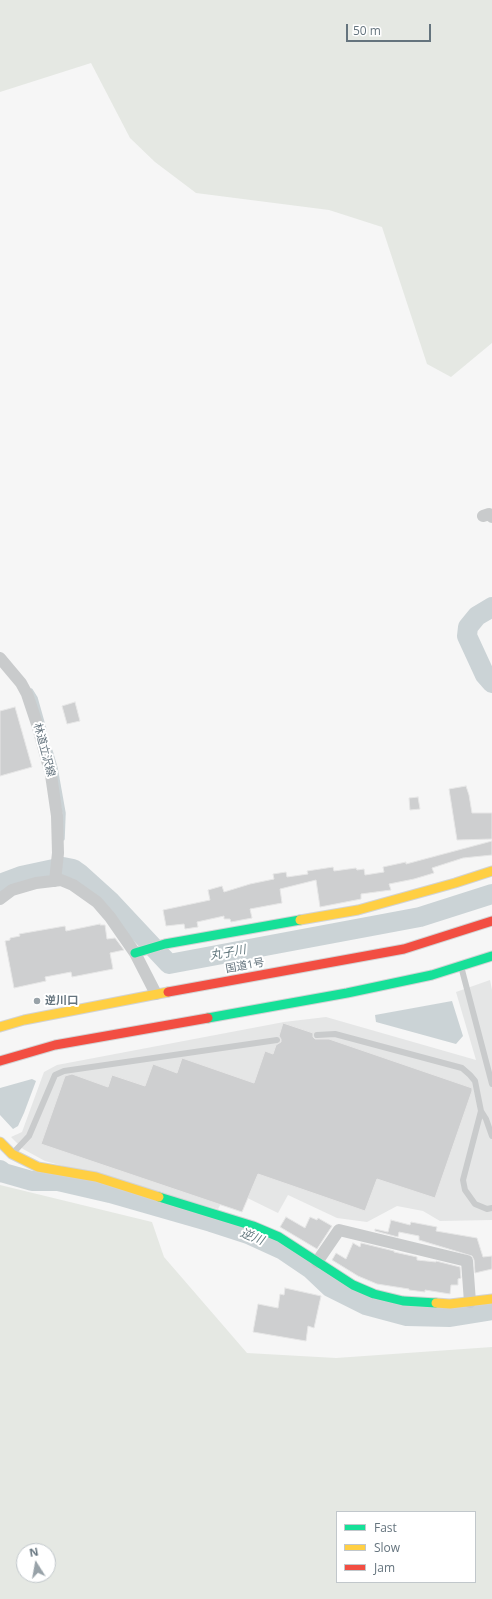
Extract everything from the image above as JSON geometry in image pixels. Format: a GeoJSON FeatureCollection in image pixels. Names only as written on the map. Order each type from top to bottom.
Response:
{"type":"FeatureCollection","features":[{"type":"Feature","properties":{"kind":"main road"},"geometry":{"type":"LineString","coordinates":[[137,953],[162,945],[358,910],[492,871]]}},
{"type":"Feature","properties":{"kind":"main road","name":"国道1号"},"geometry":{"type":"LineString","coordinates":[[0,1027],[24,1020],[156,994],[404,949],[492,921]]}},
{"type":"Feature","properties":{"kind":"main road"},"geometry":{"type":"LineString","coordinates":[[0,1061],[55,1045],[347,993],[432,975],[492,956]]}},
{"type":"Feature","properties":{"kind":"main road"},"geometry":{"type":"LineString","coordinates":[[0,1142],[12,1154],[38,1167],[96,1177],[253,1226],[279,1237],[354,1285],[374,1294],[403,1300],[450,1304],[492,1299]]}},
{"type":"Feature","properties":{"kind":"street","name":"林道立沢線"},"geometry":{"type":"LineString","coordinates":[[0,658],[21,683],[27,694],[51,774],[57,816],[58,853],[55,878]]}},
{"type":"Feature","properties":{"kind":"street"},"geometry":{"type":"LineString","coordinates":[[0,899],[12,890],[55,878],[73,885],[97,902],[110,917],[137,953],[156,994]]}},
{"type":"Feature","properties":{"kind":"street"},"geometry":{"type":"LineString","coordinates":[[317,1262],[339,1230],[466,1261],[470,1302]]}},
{"type":"Feature","properties":{"kind":"lane"},"geometry":{"type":"LineString","coordinates":[[460,966],[492,1084]]}},
{"type":"Feature","properties":{"kind":"lane"},"geometry":{"type":"LineString","coordinates":[[317,1035],[335,1034],[462,1068],[470,1074],[475,1081],[481,1111],[486,1119],[492,1136]]}},
{"type":"Feature","properties":{"kind":"lane"},"geometry":{"type":"LineString","coordinates":[[12,1154],[29,1136],[55,1075],[64,1070],[277,1040]]}},
{"type":"Feature","properties":{"kind":"lane"},"geometry":{"type":"LineString","coordinates":[[481,1111],[463,1180],[466,1190],[475,1204],[487,1209],[492,1208]]}},
{"type":"Feature","properties":{"kind":"shaded area"},"geometry":{"type":"Polygon","coordinates":[[[0,0],[492,0],[492,343],[451,377],[427,364],[382,227],[329,210],[196,193],[155,162],[130,138],[91,63],[0,92],[0,0]]]}},
{"type":"Feature","properties":{"kind":"shaded area"},"geometry":{"type":"Polygon","coordinates":[[[490,980],[492,990],[492,1220],[440,1221],[423,1211],[397,1206],[367,1222],[337,1218],[288,1195],[278,1213],[229,1189],[218,1209],[45,1161],[23,1149],[11,1137],[22,1132],[44,1072],[57,1065],[284,1022],[326,1017],[476,1060],[456,992],[490,980]]]}},
{"type":"Feature","properties":{"kind":"shaded area"},"geometry":{"type":"Polygon","coordinates":[[[452,1001],[463,1036],[456,1044],[376,1022],[375,1015],[452,1001]]]}},
{"type":"Feature","properties":{"kind":"shaded area"},"geometry":{"type":"Polygon","coordinates":[[[32,1079],[36,1081],[24,1113],[18,1126],[13,1129],[0,1115],[0,1088],[32,1079]]]}},
{"type":"Feature","properties":{"kind":"shaded area"},"geometry":{"type":"Polygon","coordinates":[[[0,1185],[152,1222],[164,1257],[247,1353],[336,1358],[492,1347],[492,1599],[0,1599],[0,1185]]]}},
{"type":"Feature","properties":{"kind":"building"},"geometry":{"type":"Polygon","coordinates":[[[75,702],[80,721],[67,724],[62,706],[75,702]]]}},
{"type":"Feature","properties":{"kind":"building"},"geometry":{"type":"Polygon","coordinates":[[[15,707],[32,767],[0,776],[0,711],[15,707]]]}},
{"type":"Feature","properties":{"kind":"building"},"geometry":{"type":"Polygon","coordinates":[[[466,786],[472,813],[492,813],[492,839],[457,840],[449,789],[466,786]]]}},
{"type":"Feature","properties":{"kind":"building"},"geometry":{"type":"Polygon","coordinates":[[[418,797],[420,809],[410,810],[409,798],[418,797]]]}},
{"type":"Feature","properties":{"kind":"building"},"geometry":{"type":"Polygon","coordinates":[[[492,841],[492,855],[463,858],[432,868],[434,873],[389,884],[391,890],[361,894],[361,899],[320,907],[316,880],[280,889],[282,903],[250,909],[252,918],[231,922],[230,919],[224,919],[224,916],[197,922],[198,927],[185,929],[184,924],[166,926],[163,910],[210,900],[208,890],[222,886],[224,892],[250,884],[274,879],[273,874],[286,872],[287,877],[308,874],[307,871],[333,867],[334,871],[356,868],[357,870],[364,869],[365,875],[384,872],[383,867],[406,862],[406,864],[492,841]]]}},
{"type":"Feature","properties":{"kind":"building"},"geometry":{"type":"Polygon","coordinates":[[[100,924],[105,925],[107,939],[115,938],[124,950],[110,953],[113,969],[72,977],[71,972],[45,977],[46,981],[14,988],[5,941],[10,940],[10,938],[20,936],[19,934],[65,926],[66,931],[100,924]]]}},
{"type":"Feature","properties":{"kind":"building"},"geometry":{"type":"Polygon","coordinates":[[[283,1023],[313,1033],[313,1037],[315,1039],[329,1039],[472,1088],[435,1198],[377,1179],[365,1211],[258,1174],[242,1212],[41,1144],[65,1076],[72,1074],[108,1087],[112,1075],[145,1086],[153,1064],[177,1073],[182,1058],[254,1083],[265,1051],[273,1054],[276,1045],[281,1042],[279,1036],[283,1023]]]}},
{"type":"Feature","properties":{"kind":"building"},"geometry":{"type":"Polygon","coordinates":[[[286,1217],[305,1228],[310,1217],[317,1220],[318,1218],[332,1226],[317,1249],[280,1227],[286,1217]]]}},
{"type":"Feature","properties":{"kind":"building"},"geometry":{"type":"Polygon","coordinates":[[[391,1220],[410,1225],[411,1222],[437,1227],[436,1231],[477,1238],[483,1257],[492,1256],[492,1269],[475,1273],[474,1260],[472,1256],[419,1240],[419,1236],[399,1232],[398,1237],[375,1231],[375,1229],[388,1232],[391,1220]]]}},
{"type":"Feature","properties":{"kind":"building"},"geometry":{"type":"Polygon","coordinates":[[[353,1243],[360,1247],[361,1243],[417,1257],[417,1260],[436,1261],[460,1267],[461,1278],[458,1279],[458,1285],[451,1285],[450,1294],[425,1290],[425,1292],[409,1290],[377,1284],[358,1276],[332,1260],[336,1253],[346,1259],[353,1243]]]}},
{"type":"Feature","properties":{"kind":"building"},"geometry":{"type":"Polygon","coordinates":[[[285,1288],[321,1296],[314,1328],[308,1326],[306,1341],[253,1332],[258,1304],[278,1308],[280,1294],[284,1295],[285,1288]]]}},
{"type":"Feature","properties":{"kind":"waterway","name":"丸子川"},"geometry":{"type":"LineString","coordinates":[[492,607],[477,616],[468,627],[467,636],[485,675],[492,683]]}},
{"type":"Feature","properties":{"kind":"waterway"},"geometry":{"type":"LineString","coordinates":[[31,690],[36,698],[45,730]]}},
{"type":"Feature","properties":{"kind":"waterway"},"geometry":{"type":"LineString","coordinates":[[51,751],[56,768],[64,813],[63,839]]}},
{"type":"Feature","properties":{"kind":"waterway","name":"丸子川"},"geometry":{"type":"LineString","coordinates":[[63,860],[63,867]]}},
{"type":"Feature","properties":{"kind":"waterway","name":"丸子川"},"geometry":{"type":"LineString","coordinates":[[0,884],[21,876],[63,867],[73,869],[111,902],[169,964],[420,917],[492,894]]}},
{"type":"Feature","properties":{"kind":"waterway","name":"逆川"},"geometry":{"type":"LineString","coordinates":[[0,1170],[4,1173],[32,1181],[58,1181],[110,1193],[248,1234],[283,1250],[311,1269],[330,1287],[366,1305],[407,1316],[450,1317],[492,1310]]}},
{"type":"Feature","properties":{"kind":"traffic: fast"},"geometry":{"type":"LineString","coordinates":[[135,953],[165,944],[300,920]]}},
{"type":"Feature","properties":{"kind":"traffic: fast"},"geometry":{"type":"LineString","coordinates":[[208,1018],[347,993],[432,975],[492,956]]}},
{"type":"Feature","properties":{"kind":"traffic: fast"},"geometry":{"type":"LineString","coordinates":[[159,1197],[253,1226],[279,1237],[353,1285],[374,1294],[403,1301],[436,1303]]}},
{"type":"Feature","properties":{"kind":"traffic: slow"},"geometry":{"type":"LineString","coordinates":[[300,920],[358,910],[492,871]]}},
{"type":"Feature","properties":{"kind":"traffic: slow"},"geometry":{"type":"LineString","coordinates":[[0,1027],[24,1020],[168,992]]}},
{"type":"Feature","properties":{"kind":"traffic: slow"},"geometry":{"type":"LineString","coordinates":[[0,1142],[12,1154],[38,1167],[96,1177],[159,1197]]}},
{"type":"Feature","properties":{"kind":"traffic: slow"},"geometry":{"type":"LineString","coordinates":[[436,1303],[450,1304],[492,1299]]}},
{"type":"Feature","properties":{"kind":"traffic: jam"},"geometry":{"type":"LineString","coordinates":[[168,992],[404,949],[492,921]]}},
{"type":"Feature","properties":{"kind":"traffic: jam"},"geometry":{"type":"LineString","coordinates":[[0,1061],[55,1045],[208,1018]]}},
{"type":"Feature","properties":{"kind":"place","name":"逆川口"},"geometry":{"type":"Point","coordinates":[37,1001]}}]}
